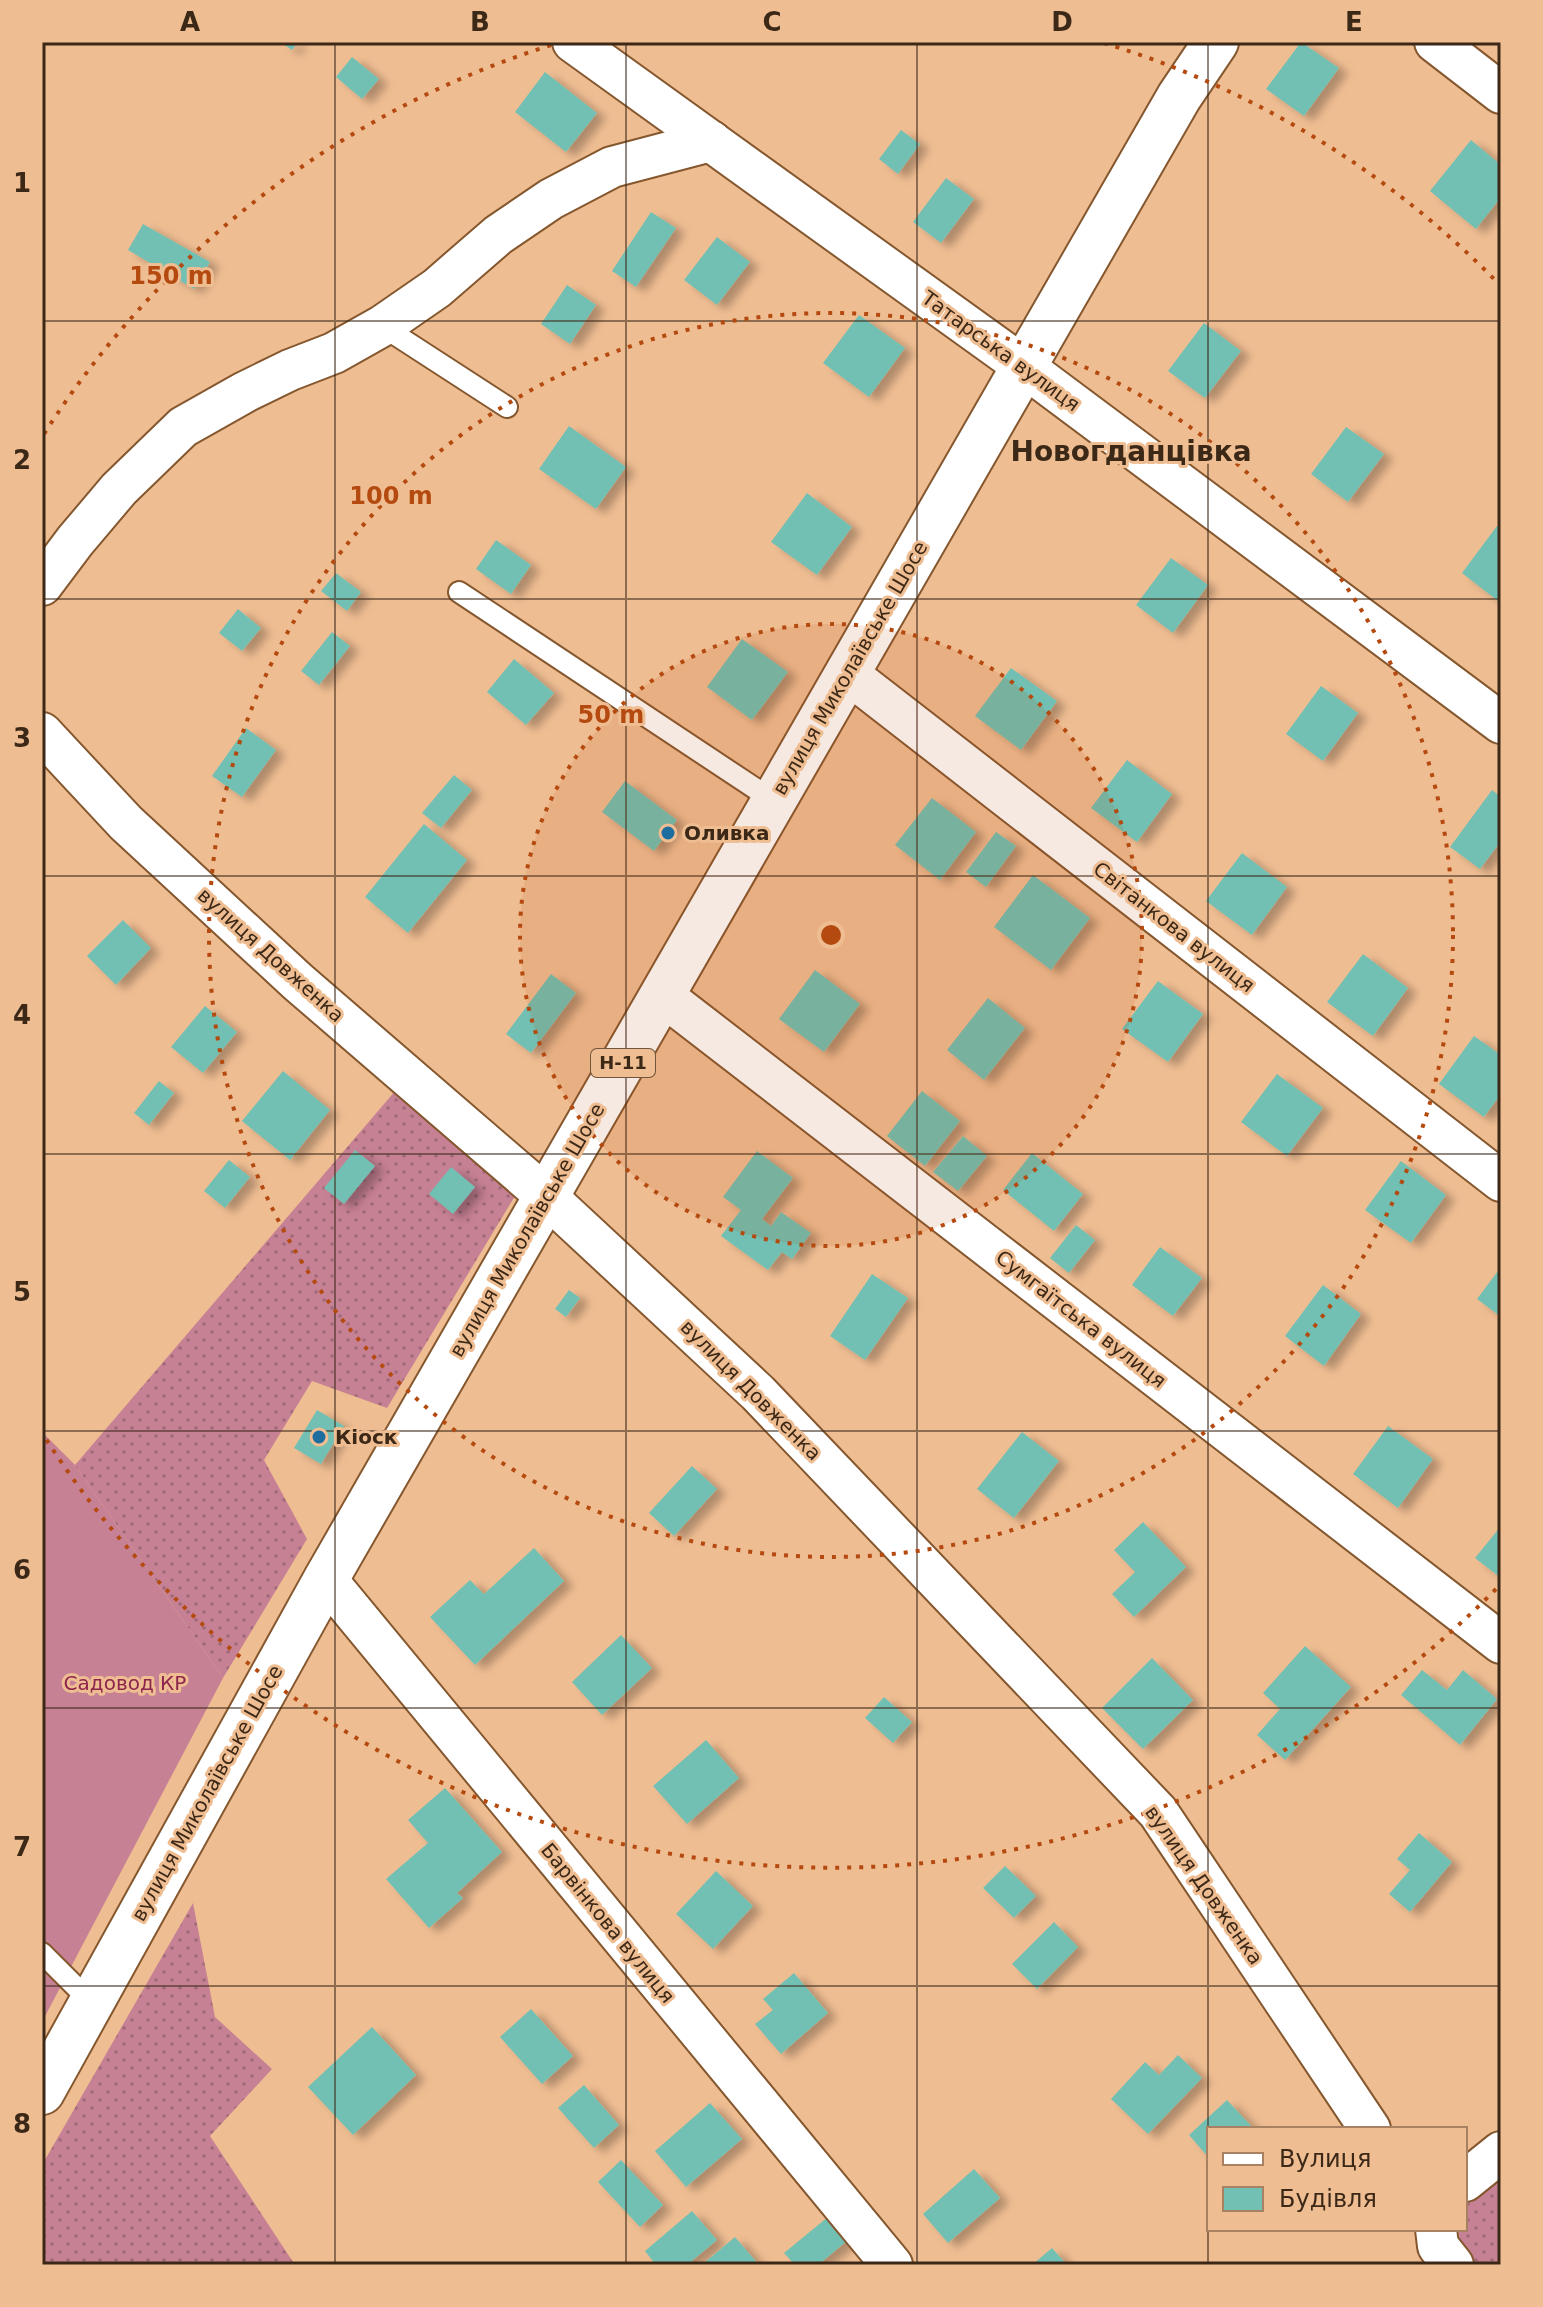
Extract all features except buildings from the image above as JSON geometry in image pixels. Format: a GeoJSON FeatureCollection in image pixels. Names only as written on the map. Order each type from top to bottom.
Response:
{"type":"FeatureCollection","features":[{"type":"Feature","properties":{"kind":"main road","name":"вулиця Миколаївське Шосе"},"geometry":{"type":"LineString","coordinates":[[42,2092],[326,1579],[1023,366],[1179,97],[1216,42]]}},
{"type":"Feature","properties":{"kind":"street","name":"Татарська вулиця"},"geometry":{"type":"LineString","coordinates":[[573,42],[1023,366],[1501,723]]}},
{"type":"Feature","properties":{"kind":"street"},"geometry":{"type":"LineString","coordinates":[[1435,42],[1501,93]]}},
{"type":"Feature","properties":{"kind":"street"},"geometry":{"type":"LineString","coordinates":[[42,585],[119,489],[183,427],[245,392],[334,353],[382,326],[437,288],[498,235],[551,199],[612,167],[711,141]]}},
{"type":"Feature","properties":{"kind":"street","name":"Світанкова вулиця"},"geometry":{"type":"LineString","coordinates":[[847,673],[1501,1181]]}},
{"type":"Feature","properties":{"kind":"street","name":"вулиця Довженка"},"geometry":{"type":"LineString","coordinates":[[42,733],[126,823],[298,982],[546,1196],[758,1393],[1158,1812],[1369,2127]]}},
{"type":"Feature","properties":{"kind":"street","name":"Сумгаїтська вулиця"},"geometry":{"type":"LineString","coordinates":[[662,995],[1501,1643]]}},
{"type":"Feature","properties":{"kind":"street","name":"Барвінкова вулиця"},"geometry":{"type":"LineString","coordinates":[[326,1579],[892,2265]]}},
{"type":"Feature","properties":{"kind":"street"},"geometry":{"type":"LineString","coordinates":[[1467,2179],[1501,2152]]}},
{"type":"Feature","properties":{"kind":"street"},"geometry":{"type":"LineString","coordinates":[[1436,2231],[1438,2246],[1453,2265]]}},
{"type":"Feature","properties":{"kind":"lane"},"geometry":{"type":"LineString","coordinates":[[382,326],[507,407]]}},
{"type":"Feature","properties":{"kind":"lane"},"geometry":{"type":"LineString","coordinates":[[459,592],[774,801]]}},
{"type":"Feature","properties":{"kind":"lane"},"geometry":{"type":"LineString","coordinates":[[42,1953],[91,2002]]}},
{"type":"Feature","properties":{"kind":"green space"},"geometry":{"type":"Polygon","coordinates":[[[396,1090],[515,1196],[387,1408],[312,1381],[264,1460],[307,1539],[223,1678],[75,1465],[396,1090]]]}},
{"type":"Feature","properties":{"kind":"green space","name":"Садовод КР"},"geometry":{"type":"Polygon","coordinates":[[[42,1432],[75,1465],[223,1678],[42,2022],[42,1432]]]}},
{"type":"Feature","properties":{"kind":"green space"},"geometry":{"type":"Polygon","coordinates":[[[193,1903],[215,2017],[272,2069],[210,2136],[295,2265],[42,2265],[42,2165],[193,1903]]]}},
{"type":"Feature","properties":{"kind":"green space"},"geometry":{"type":"Polygon","coordinates":[[[1501,2168],[1501,2265],[1473,2265],[1460,2241],[1458,2231],[1467,2231],[1467,2193],[1501,2168]]]}},
{"type":"Feature","properties":{"kind":"place","name":"Оливка"},"geometry":{"type":"Point","coordinates":[668,833]}},
{"type":"Feature","properties":{"kind":"place","name":"Кіоск"},"geometry":{"type":"Point","coordinates":[319,1437]}},
{"type":"Feature","properties":{"kind":"district","name":"Новогданцівка"},"geometry":{"type":"Point","coordinates":[1131,451]}}]}
